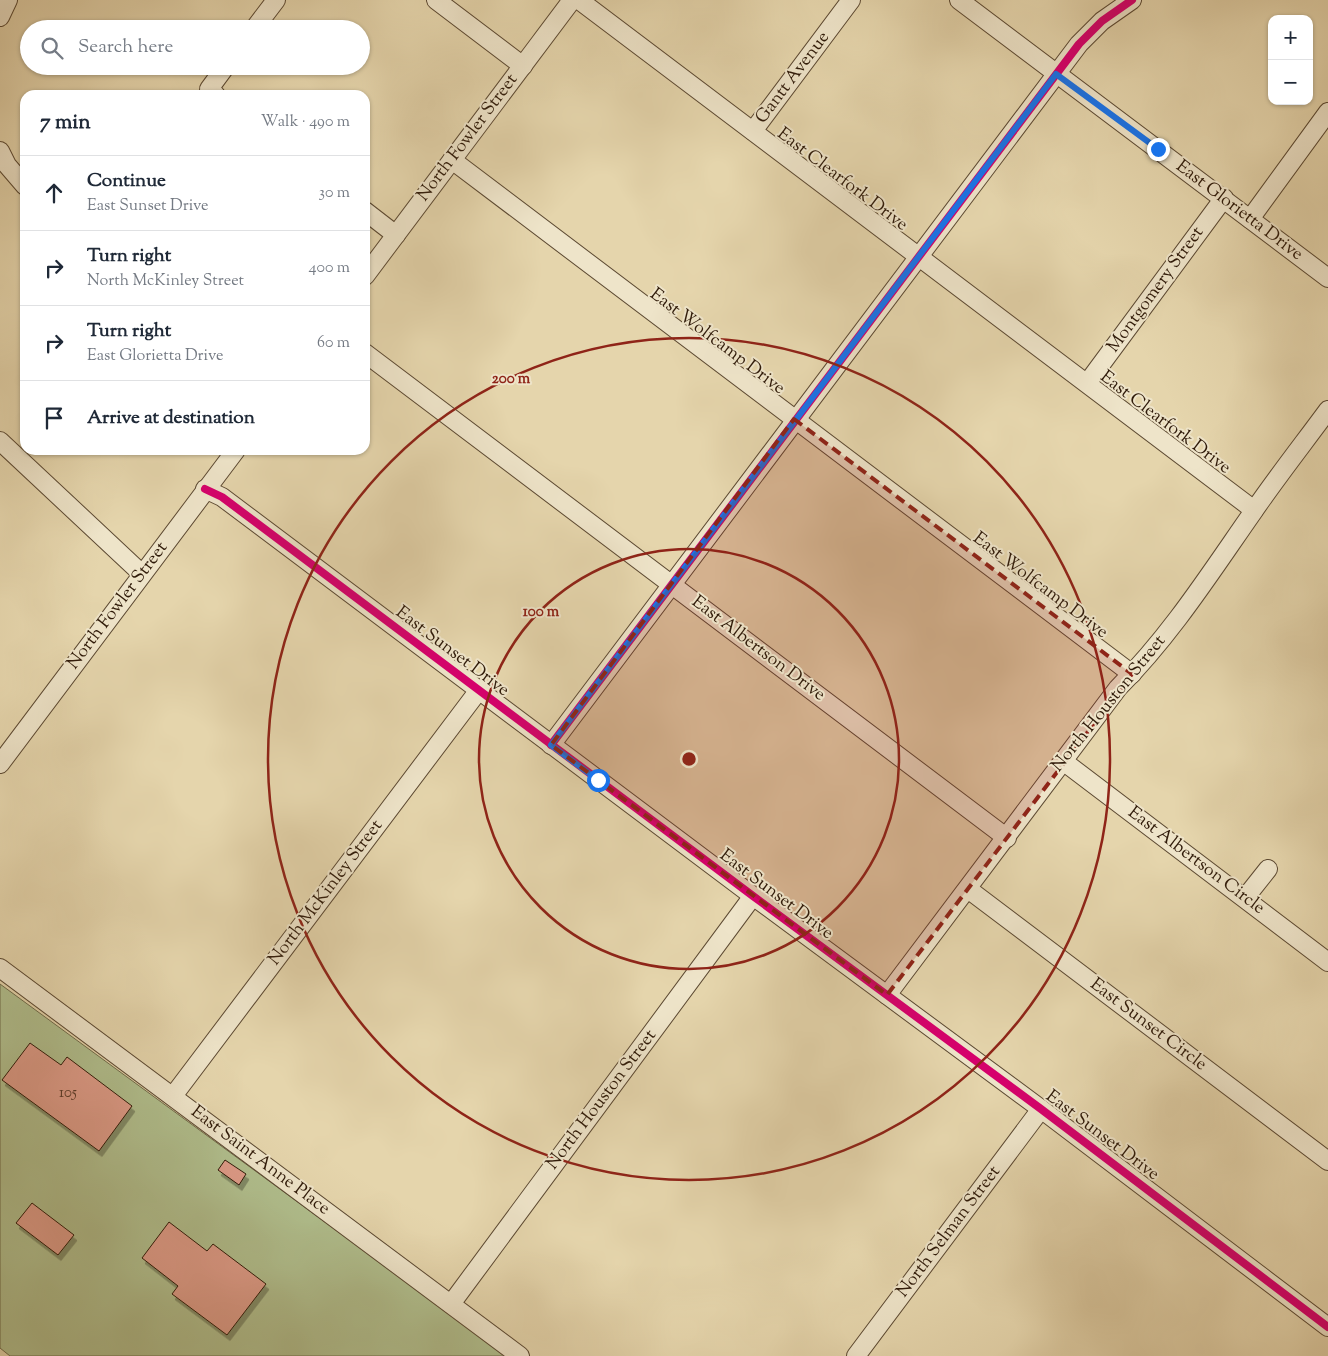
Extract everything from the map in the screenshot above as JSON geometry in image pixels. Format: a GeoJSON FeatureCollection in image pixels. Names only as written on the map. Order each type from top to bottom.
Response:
{"type":"FeatureCollection","features":[{"type":"Feature","properties":{"kind":"street"},"geometry":{"type":"LineString","coordinates":[[0,17],[8,0]]}},
{"type":"Feature","properties":{"kind":"street"},"geometry":{"type":"LineString","coordinates":[[261,20],[276,0]]}},
{"type":"Feature","properties":{"kind":"street"},"geometry":{"type":"LineString","coordinates":[[436,0],[522,66]]}},
{"type":"Feature","properties":{"kind":"street","name":"North Fowler Street"},"geometry":{"type":"LineString","coordinates":[[370,269],[572,0]]}},
{"type":"Feature","properties":{"kind":"street","name":"East Clearfork Drive"},"geometry":{"type":"LineString","coordinates":[[579,0],[1088,382],[1254,510]]}},
{"type":"Feature","properties":{"kind":"street","name":"Gantt Avenue"},"geometry":{"type":"LineString","coordinates":[[753,131],[851,0]]}},
{"type":"Feature","properties":{"kind":"street","name":"East Glorietta Drive"},"geometry":{"type":"LineString","coordinates":[[959,0],[1328,278]]}},
{"type":"Feature","properties":{"kind":"street"},"geometry":{"type":"LineString","coordinates":[[551,745],[794,419],[1079,44],[1102,21],[1132,0]]}},
{"type":"Feature","properties":{"kind":"street"},"geometry":{"type":"LineString","coordinates":[[213,90],[221,75]]}},
{"type":"Feature","properties":{"kind":"street"},"geometry":{"type":"LineString","coordinates":[[1250,219],[1328,112]]}},
{"type":"Feature","properties":{"kind":"street"},"geometry":{"type":"LineString","coordinates":[[0,152],[7,165],[20,180]]}},
{"type":"Feature","properties":{"kind":"street","name":"East Wolfcamp Drive"},"geometry":{"type":"LineString","coordinates":[[452,160],[1132,674]]}},
{"type":"Feature","properties":{"kind":"street","name":"Montgomery Street"},"geometry":{"type":"LineString","coordinates":[[1088,382],[1224,198]]}},
{"type":"Feature","properties":{"kind":"street"},"geometry":{"type":"LineString","coordinates":[[370,215],[396,235]]}},
{"type":"Feature","properties":{"kind":"street","name":"East Albertson Drive"},"geometry":{"type":"LineString","coordinates":[[370,357],[1007,838]]}},
{"type":"Feature","properties":{"kind":"street","name":"North Houston Street"},"geometry":{"type":"LineString","coordinates":[[887,995],[1118,688],[1132,674],[1198,592],[1254,510],[1328,410]]}},
{"type":"Feature","properties":{"kind":"street"},"geometry":{"type":"LineString","coordinates":[[0,441],[142,574]]}},
{"type":"Feature","properties":{"kind":"street","name":"North Fowler Street"},"geometry":{"type":"LineString","coordinates":[[0,764],[6,742],[142,574],[232,455]]}},
{"type":"Feature","properties":{"kind":"street","name":"East Sunset Drive"},"geometry":{"type":"LineString","coordinates":[[205,489],[222,497],[551,745],[1041,1109],[1328,1327]]}},
{"type":"Feature","properties":{"kind":"street","name":"North McKinley Street"},"geometry":{"type":"LineString","coordinates":[[173,1096],[479,690]]}},
{"type":"Feature","properties":{"kind":"street","name":"East Albertson Circle"},"geometry":{"type":"LineString","coordinates":[[1063,760],[1214,877],[1245,898],[1328,962]]}},
{"type":"Feature","properties":{"kind":"street"},"geometry":{"type":"LineString","coordinates":[[1245,898],[1268,869]]}},
{"type":"Feature","properties":{"kind":"street","name":"East Sunset Circle"},"geometry":{"type":"LineString","coordinates":[[968,889],[1328,1161]]}},
{"type":"Feature","properties":{"kind":"street","name":"North Houston Street"},"geometry":{"type":"LineString","coordinates":[[451,1304],[754,896]]}},
{"type":"Feature","properties":{"kind":"street","name":"East Saint Anne Place"},"geometry":{"type":"LineString","coordinates":[[0,968],[520,1356]]}},
{"type":"Feature","properties":{"kind":"street","name":"North Selman Street"},"geometry":{"type":"LineString","coordinates":[[856,1356],[1041,1109]]}},
{"type":"Feature","properties":{"kind":"highlighted area"},"geometry":{"type":"Polygon","coordinates":[[[794,419],[1132,674],[887,995],[551,745],[794,419]]]}},
{"type":"Feature","properties":{"kind":"green space"},"geometry":{"type":"Polygon","coordinates":[[[0,984],[508,1356],[10,1356],[0,1348],[0,984]]]}},
{"type":"Feature","properties":{"kind":"building"},"geometry":{"type":"Polygon","coordinates":[[[30,1043],[61,1065],[67,1057],[132,1106],[99,1151],[2,1080],[30,1043]]]}},
{"type":"Feature","properties":{"kind":"building"},"geometry":{"type":"Polygon","coordinates":[[[225,1160],[246,1174],[239,1185],[218,1170],[225,1160]]]}},
{"type":"Feature","properties":{"kind":"building"},"geometry":{"type":"Polygon","coordinates":[[[32,1203],[74,1235],[58,1255],[16,1223],[32,1203]]]}},
{"type":"Feature","properties":{"kind":"building"},"geometry":{"type":"Polygon","coordinates":[[[169,1222],[207,1251],[213,1244],[266,1284],[227,1335],[172,1294],[178,1286],[142,1258],[169,1222]]]}},
{"type":"Feature","properties":{"kind":"cycle path"},"geometry":{"type":"LineString","coordinates":[[551,745],[1079,44],[1102,21],[1132,0]]}},
{"type":"Feature","properties":{"kind":"cycle path"},"geometry":{"type":"LineString","coordinates":[[205,489],[222,497],[753,896],[1041,1109],[1328,1327]]}},
{"type":"Feature","properties":{"kind":"route"},"geometry":{"type":"LineString","coordinates":[[598,780],[551,745],[794,419],[1056,74],[1158,149]]}}]}
